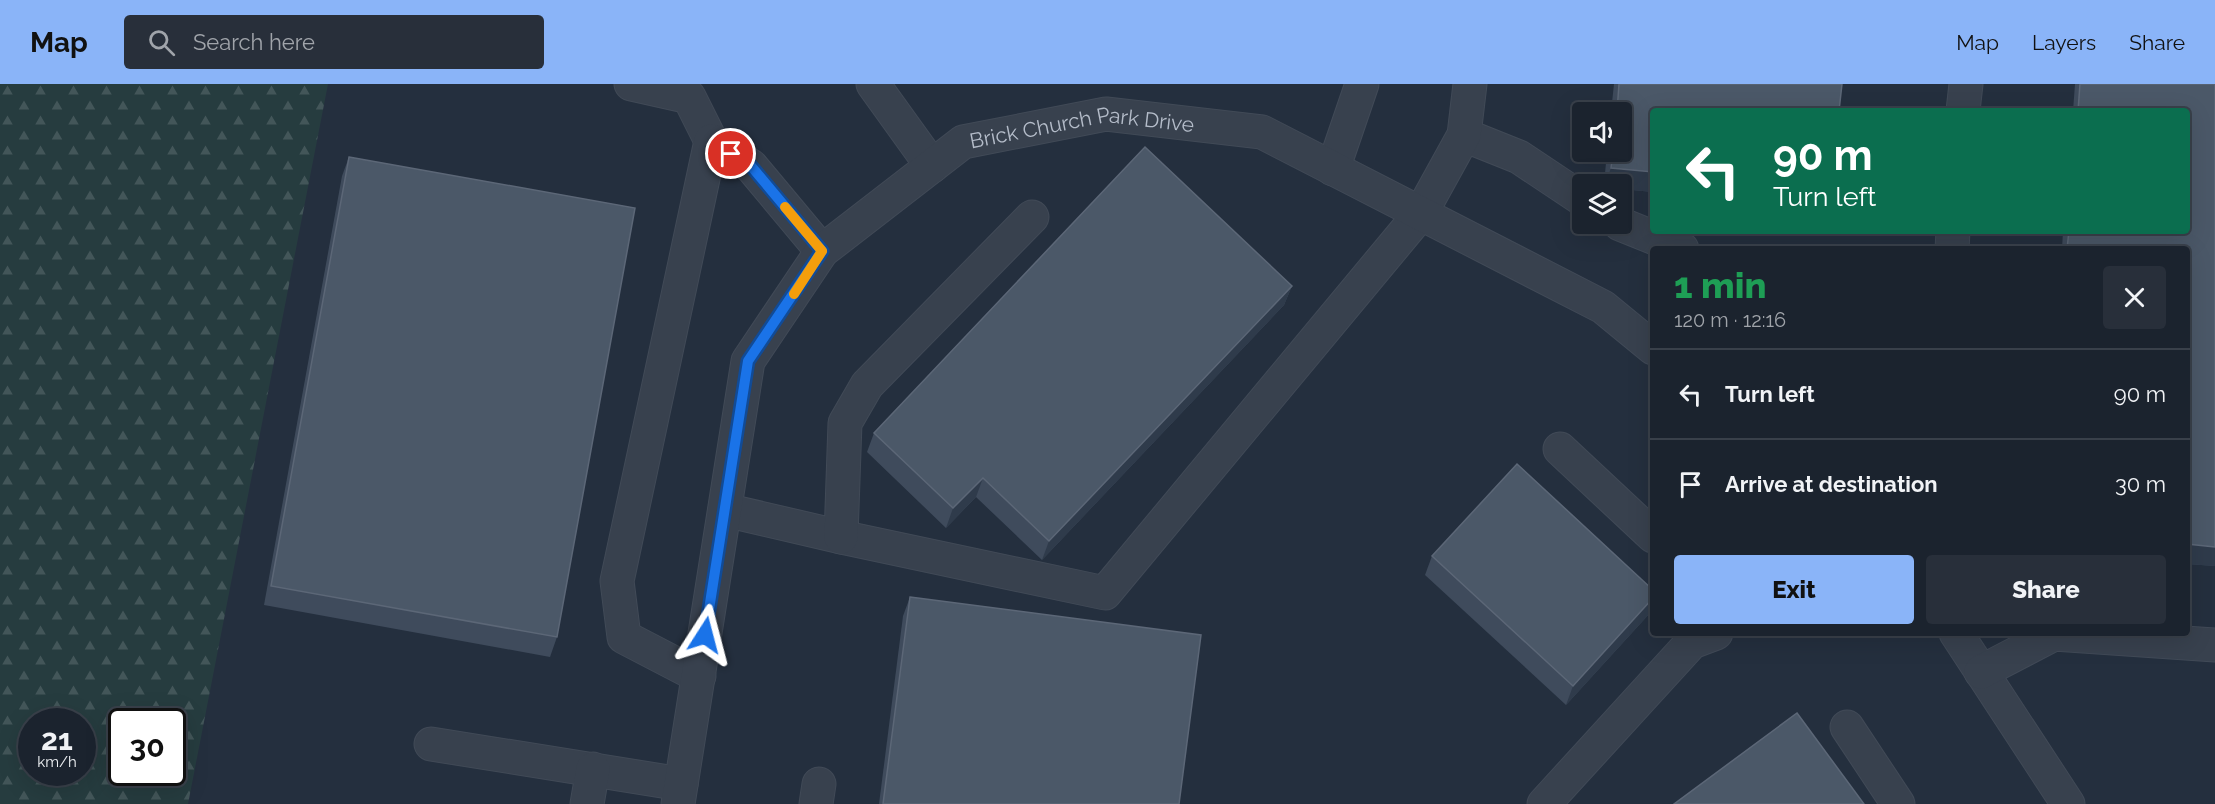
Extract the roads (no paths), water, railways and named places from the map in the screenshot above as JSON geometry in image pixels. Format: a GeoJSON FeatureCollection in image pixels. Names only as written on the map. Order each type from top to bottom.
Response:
{"type":"FeatureCollection","features":[{"type":"Feature","properties":{"kind":"street"},"geometry":{"type":"LineString","coordinates":[[631,84],[689,98],[711,141],[751,166],[822,251]]}},
{"type":"Feature","properties":{"kind":"street"},"geometry":{"type":"LineString","coordinates":[[873,84],[932,166]]}},
{"type":"Feature","properties":{"kind":"street"},"geometry":{"type":"LineString","coordinates":[[1333,169],[1362,84]]}},
{"type":"Feature","properties":{"kind":"street"},"geometry":{"type":"LineString","coordinates":[[725,510],[1105,593],[1421,213],[1464,135],[1470,84]]}},
{"type":"Feature","properties":{"kind":"street"},"geometry":{"type":"LineString","coordinates":[[1964,108],[1966,84]]}},
{"type":"Feature","properties":{"kind":"street","name":"Brick Church Park Drive"},"geometry":{"type":"LineString","coordinates":[[680,794],[748,361],[822,251],[963,142],[1106,114],[1262,132],[1603,307],[1650,346]]}},
{"type":"Feature","properties":{"kind":"street"},"geometry":{"type":"LineString","coordinates":[[1464,135],[1518,157],[1572,192]]}},
{"type":"Feature","properties":{"kind":"street"},"geometry":{"type":"LineString","coordinates":[[699,676],[624,637],[618,580],[711,141]]}},
{"type":"Feature","properties":{"kind":"street"},"geometry":{"type":"LineString","coordinates":[[841,537],[845,423],[861,395],[867,385],[1032,216]]}},
{"type":"Feature","properties":{"kind":"street"},"geometry":{"type":"LineString","coordinates":[[1632,229],[1675,246]]}},
{"type":"Feature","properties":{"kind":"street"},"geometry":{"type":"LineString","coordinates":[[1560,449],[1650,533]]}},
{"type":"Feature","properties":{"kind":"street"},"geometry":{"type":"LineString","coordinates":[[1544,804],[1692,642],[1708,636]]}},
{"type":"Feature","properties":{"kind":"street"},"geometry":{"type":"LineString","coordinates":[[1958,636],[2068,804]]}},
{"type":"Feature","properties":{"kind":"street"},"geometry":{"type":"LineString","coordinates":[[1982,672],[2050,636]]}},
{"type":"Feature","properties":{"kind":"street"},"geometry":{"type":"LineString","coordinates":[[2083,636],[2215,645]]}},
{"type":"Feature","properties":{"kind":"street"},"geometry":{"type":"LineString","coordinates":[[1847,727],[1898,804]]}},
{"type":"Feature","properties":{"kind":"street"},"geometry":{"type":"LineString","coordinates":[[431,744],[593,769],[680,794]]}},
{"type":"Feature","properties":{"kind":"street"},"geometry":{"type":"LineString","coordinates":[[587,804],[593,769]]}}]}
